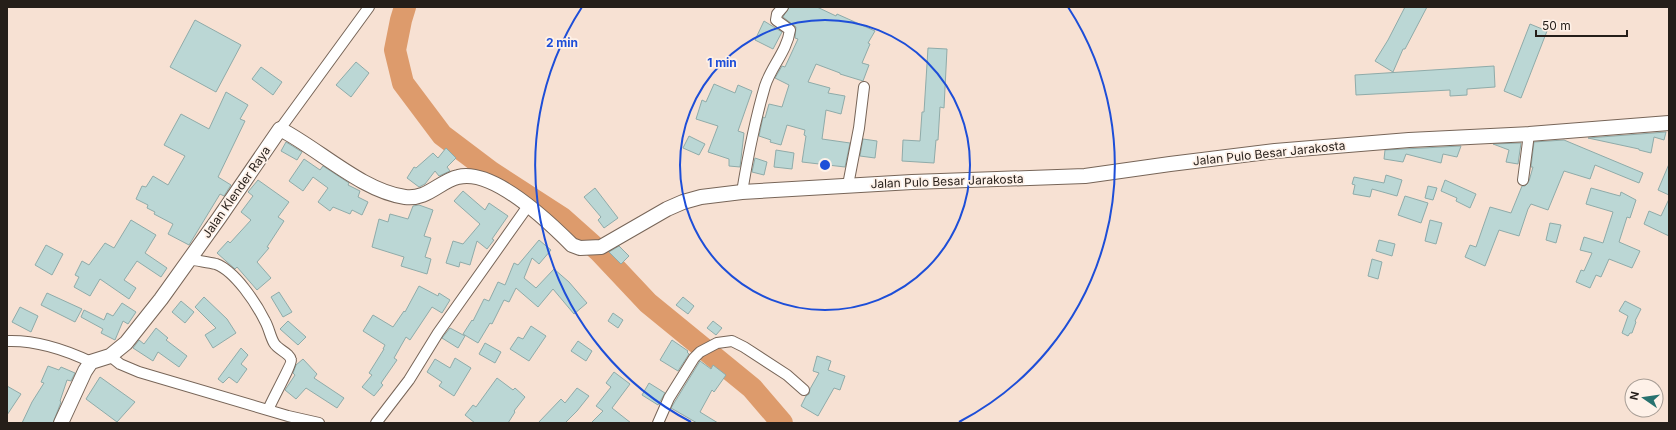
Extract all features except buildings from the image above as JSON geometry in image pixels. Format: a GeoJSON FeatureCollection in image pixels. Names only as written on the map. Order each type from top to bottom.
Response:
{"type":"FeatureCollection","features":[{"type":"Feature","properties":{"kind":"street","name":"Jalan Klender Raya"},"geometry":{"type":"LineString","coordinates":[[91,362],[110,356],[126,342],[161,299],[224,212],[280,129],[369,7]]}},
{"type":"Feature","properties":{"kind":"street"},"geometry":{"type":"LineString","coordinates":[[742,192],[746,168],[766,85],[789,40],[790,30],[776,20],[777,14],[783,7]]}},
{"type":"Feature","properties":{"kind":"street"},"geometry":{"type":"LineString","coordinates":[[848,185],[859,128],[864,87]]}},
{"type":"Feature","properties":{"kind":"street","name":"Jalan Pulo Besar Jarakosta"},"geometry":{"type":"LineString","coordinates":[[280,129],[366,182],[406,197],[419,196],[458,177],[477,177],[502,188],[548,222],[572,245],[580,248],[601,247],[667,209],[683,202],[700,197],[742,192],[848,185],[1085,176],[1268,152],[1409,140],[1529,134],[1669,123]]}},
{"type":"Feature","properties":{"kind":"street"},"geometry":{"type":"LineString","coordinates":[[1523,180],[1529,134]]}},
{"type":"Feature","properties":{"kind":"street"},"geometry":{"type":"LineString","coordinates":[[376,423],[409,380],[438,333],[528,206]]}},
{"type":"Feature","properties":{"kind":"street"},"geometry":{"type":"LineString","coordinates":[[189,259],[217,265],[229,271],[248,294],[265,320],[274,344],[290,358],[290,368],[282,378],[268,410]]}},
{"type":"Feature","properties":{"kind":"street"},"geometry":{"type":"LineString","coordinates":[[7,341],[28,342],[49,347],[71,353],[91,362],[85,371],[61,423]]}},
{"type":"Feature","properties":{"kind":"street"},"geometry":{"type":"LineString","coordinates":[[658,423],[669,398],[694,358],[700,352],[717,343],[732,341],[744,347],[787,375],[804,390]]}},
{"type":"Feature","properties":{"kind":"street"},"geometry":{"type":"LineString","coordinates":[[110,356],[120,364],[139,372],[268,410],[320,423]]}},
{"type":"Feature","properties":{"kind":"waterway"},"geometry":{"type":"LineString","coordinates":[[405,7],[395,50],[403,83],[442,135],[491,172],[562,218],[599,251],[648,303],[752,388],[782,423]]}}]}
